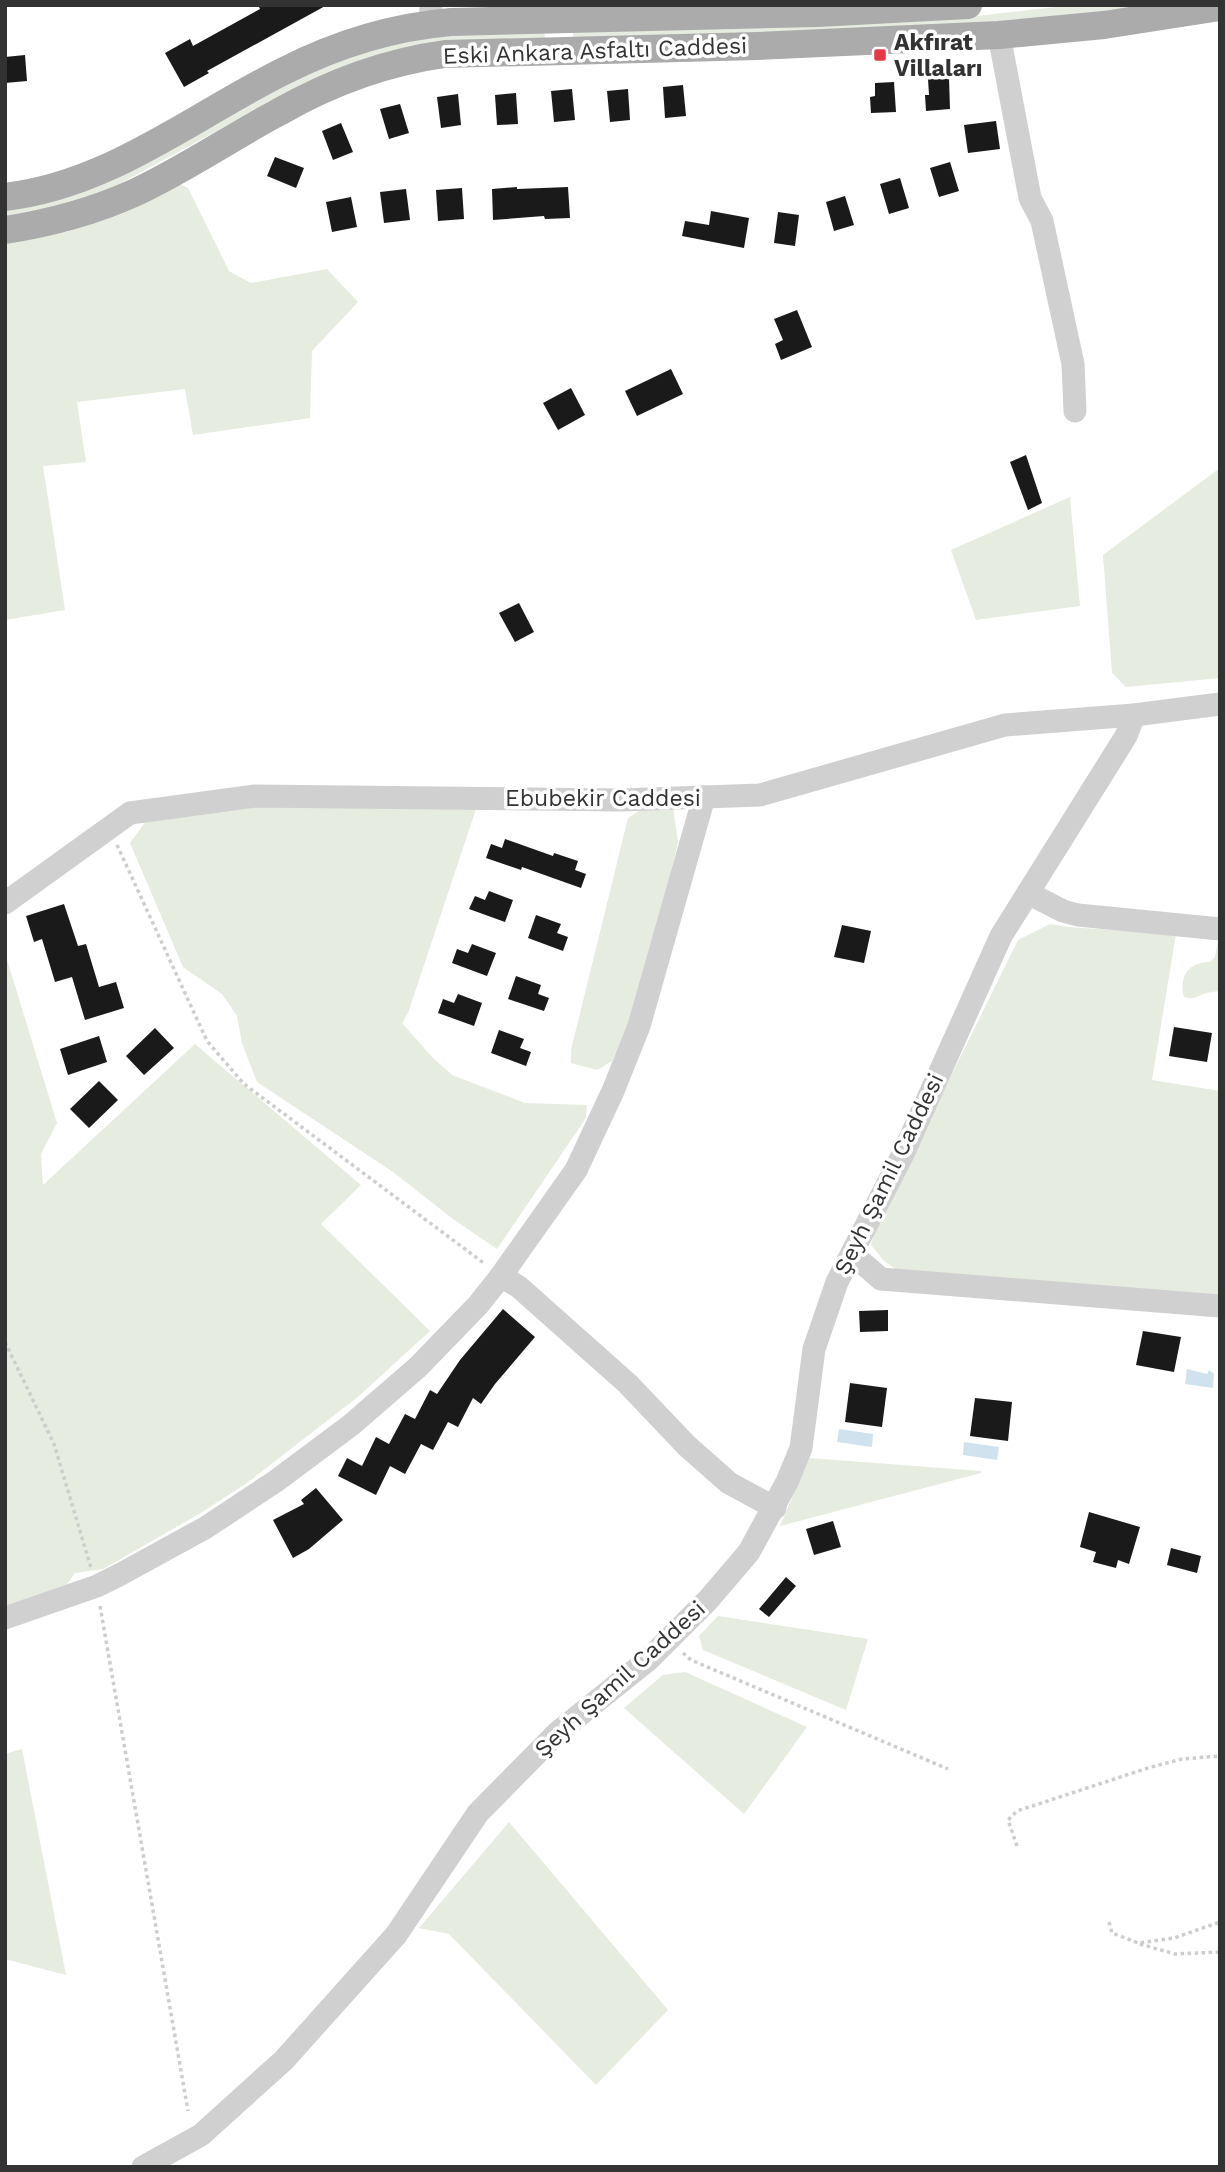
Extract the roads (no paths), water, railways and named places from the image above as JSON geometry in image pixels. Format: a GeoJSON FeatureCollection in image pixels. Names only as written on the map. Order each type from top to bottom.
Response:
{"type":"FeatureCollection","features":[{"type":"Feature","properties":{"kind":"main road","name":"Eski Ankara Asfaltı Caddesi"},"geometry":{"type":"LineString","coordinates":[[5,197],[35,193],[110,166],[139,153],[318,54],[430,15],[548,19],[968,5]]}},
{"type":"Feature","properties":{"kind":"main road","name":"Eski Ankara Asfaltı Caddesi"},"geometry":{"type":"LineString","coordinates":[[5,230],[87,212],[134,193],[320,91],[389,65],[422,57],[445,54],[757,46],[999,35],[1104,25],[1220,7]]}},
{"type":"Feature","properties":{"kind":"street"},"geometry":{"type":"LineString","coordinates":[[999,35],[1030,198],[1042,221],[1073,364],[1075,411]]}},
{"type":"Feature","properties":{"kind":"street","name":"Ebubekir Caddesi"},"geometry":{"type":"LineString","coordinates":[[5,903],[130,813],[255,796],[621,800],[760,795],[1005,726],[1134,715],[1220,704]]}},
{"type":"Feature","properties":{"kind":"street","name":"Şeyh Şamil Caddesi"},"geometry":{"type":"LineString","coordinates":[[143,2167],[201,2135],[284,2060],[396,1935],[478,1813],[557,1733],[648,1660],[709,1600],[749,1552],[775,1508],[801,1448],[817,1335],[837,1282],[903,1154],[1001,936],[1126,736],[1134,715]]}},
{"type":"Feature","properties":{"kind":"street"},"geometry":{"type":"LineString","coordinates":[[5,1618],[97,1586],[205,1528],[276,1481],[351,1425],[418,1367],[478,1304],[576,1170],[613,1091],[639,1026],[704,797]]}},
{"type":"Feature","properties":{"kind":"street"},"geometry":{"type":"LineString","coordinates":[[1028,893],[1063,911],[1078,915],[1220,929]]}},
{"type":"Feature","properties":{"kind":"street"},"geometry":{"type":"LineString","coordinates":[[852,1254],[881,1279],[1220,1306]]}},
{"type":"Feature","properties":{"kind":"street"},"geometry":{"type":"LineString","coordinates":[[501,1276],[519,1287],[628,1384],[687,1446],[729,1483],[775,1508]]}},
{"type":"Feature","properties":{"kind":"water"},"geometry":{"type":"Polygon","coordinates":[[[1187,1369],[1207,1374],[1209,1370],[1214,1374],[1213,1388],[1185,1384],[1187,1369]]]}},
{"type":"Feature","properties":{"kind":"water"},"geometry":{"type":"Polygon","coordinates":[[[839,1429],[873,1434],[872,1447],[837,1442],[839,1429]]]}},
{"type":"Feature","properties":{"kind":"water"},"geometry":{"type":"Polygon","coordinates":[[[964,1442],[999,1447],[997,1460],[963,1455],[964,1442]]]}},
{"type":"Feature","properties":{"kind":"place","name":"Akfırat Villaları"},"geometry":{"type":"Point","coordinates":[880,55]}}]}
